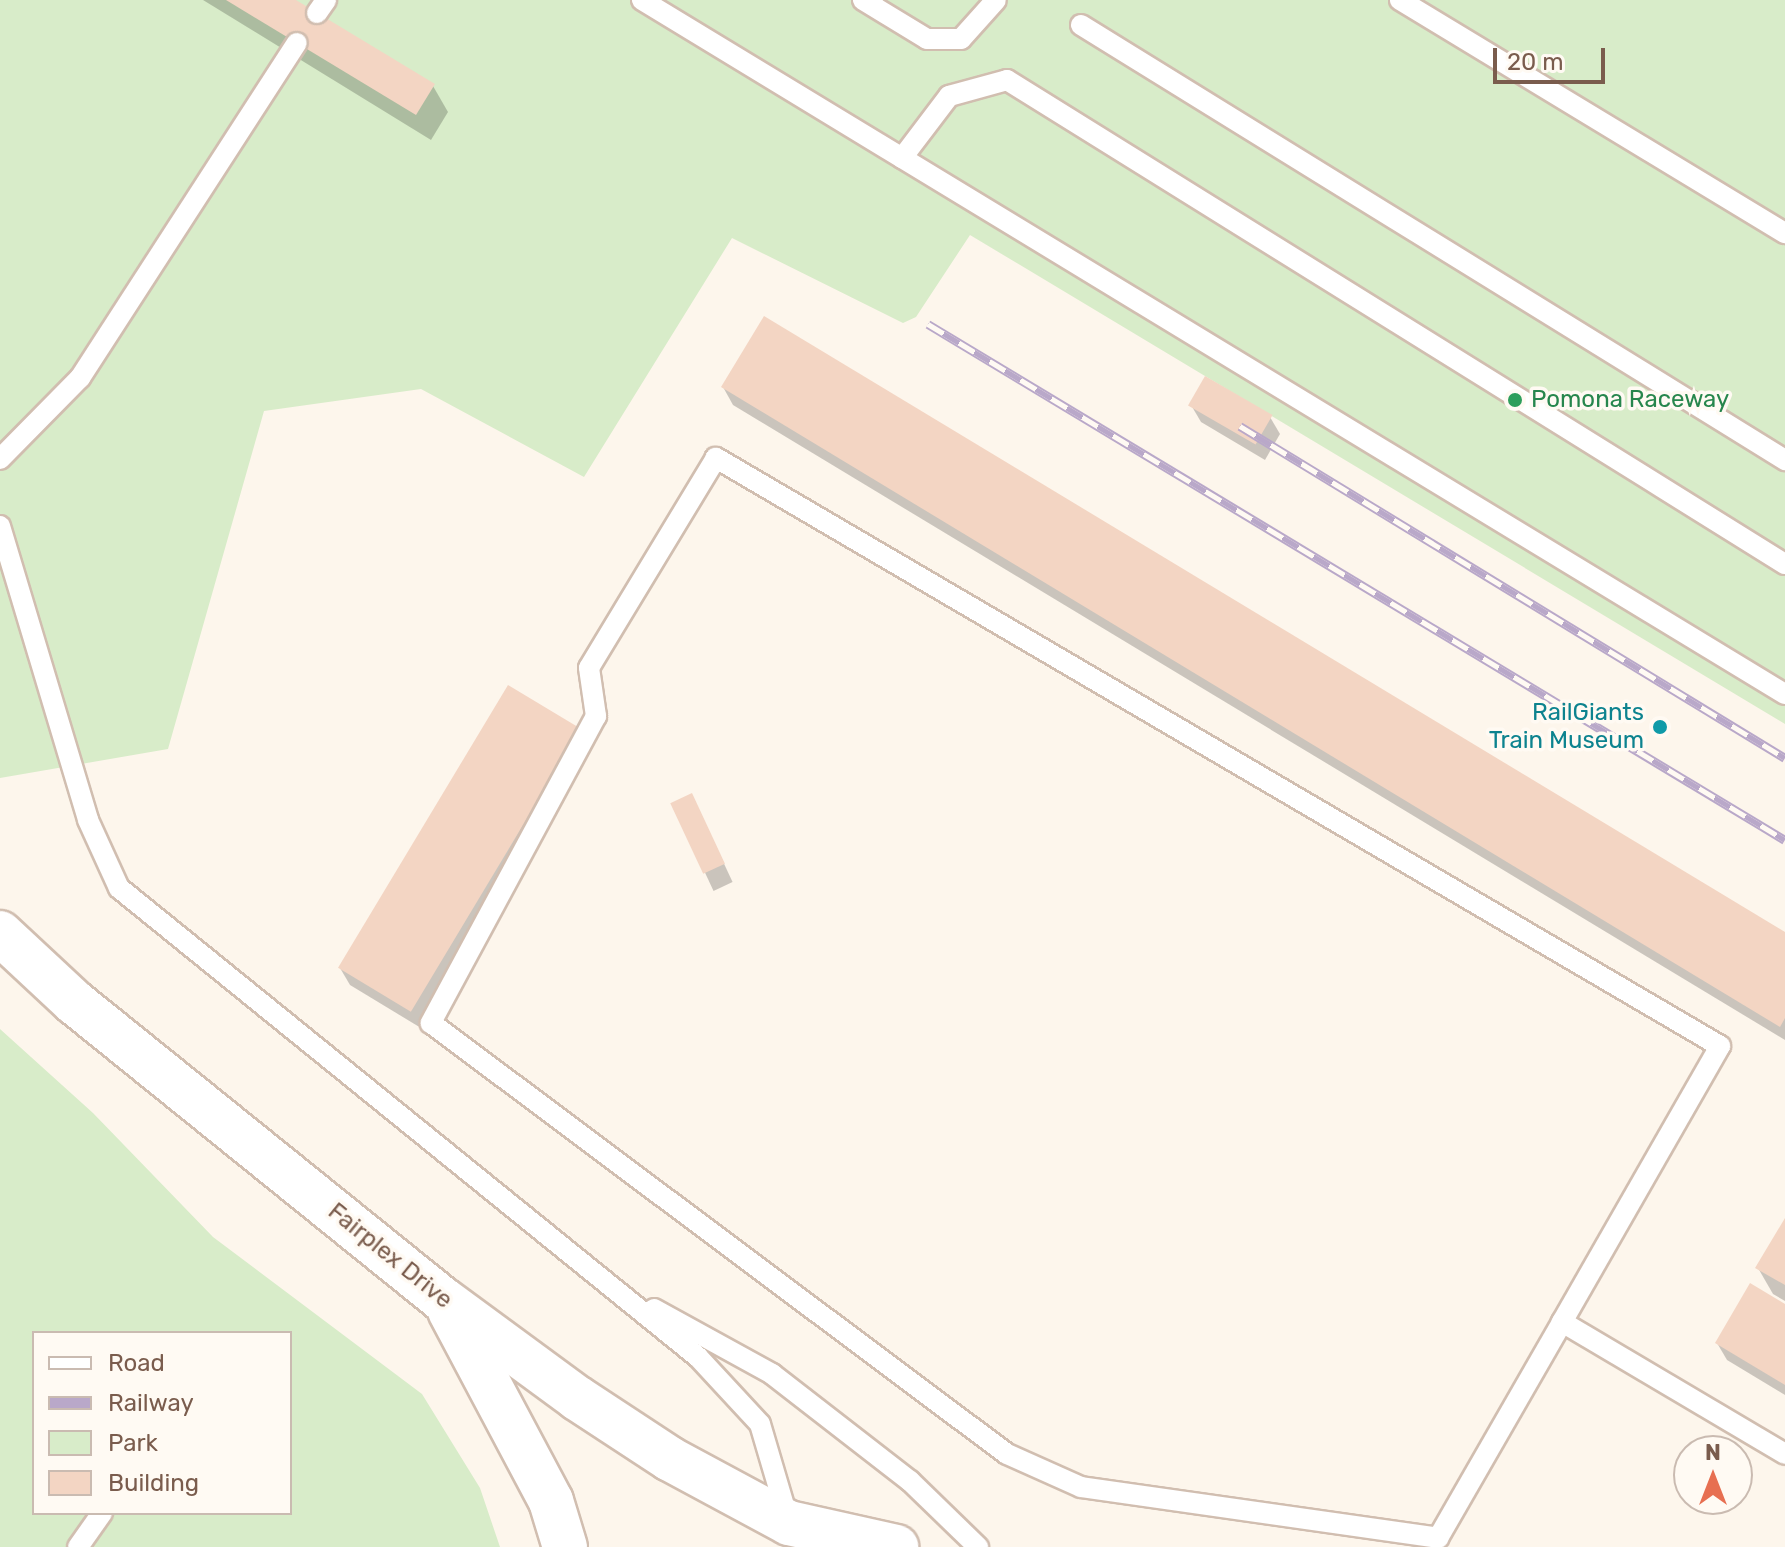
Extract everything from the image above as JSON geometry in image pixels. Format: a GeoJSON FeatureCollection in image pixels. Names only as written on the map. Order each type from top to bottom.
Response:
{"type":"FeatureCollection","features":[{"type":"Feature","properties":{"kind":"street","name":"Fairplex Drive"},"geometry":{"type":"LineString","coordinates":[[0,933],[74,1002],[445,1301],[670,1459],[785,1535],[896,1547]]}},
{"type":"Feature","properties":{"kind":"street"},"geometry":{"type":"LineString","coordinates":[[445,1301],[551,1501],[565,1547]]}},
{"type":"Feature","properties":{"kind":"lane"},"geometry":{"type":"LineString","coordinates":[[642,0],[1785,694]]}},
{"type":"Feature","properties":{"kind":"lane"},"geometry":{"type":"LineString","coordinates":[[863,0],[927,39],[961,39],[996,0]]}},
{"type":"Feature","properties":{"kind":"lane"},"geometry":{"type":"LineString","coordinates":[[1400,0],[1785,233]]}},
{"type":"Feature","properties":{"kind":"lane"},"geometry":{"type":"LineString","coordinates":[[1081,25],[1785,460]]}},
{"type":"Feature","properties":{"kind":"lane"},"geometry":{"type":"LineString","coordinates":[[0,459],[80,378],[297,43]]}},
{"type":"Feature","properties":{"kind":"lane"},"geometry":{"type":"LineString","coordinates":[[902,158],[949,96],[1007,80],[1785,564]]}},
{"type":"Feature","properties":{"kind":"lane"},"geometry":{"type":"LineString","coordinates":[[716,458],[1720,1046],[1562,1322],[1438,1538],[1081,1487],[1007,1454],[431,1023],[596,716],[589,668],[716,458]]}},
{"type":"Feature","properties":{"kind":"lane"},"geometry":{"type":"LineString","coordinates":[[0,526],[88,820],[119,888],[698,1357],[760,1424],[785,1535]]}},
{"type":"Feature","properties":{"kind":"lane"},"geometry":{"type":"LineString","coordinates":[[606,1282],[772,1374],[910,1481],[978,1547]]}},
{"type":"Feature","properties":{"kind":"lane"},"geometry":{"type":"LineString","coordinates":[[1562,1322],[1785,1454]]}},
{"type":"Feature","properties":{"kind":"lane"},"geometry":{"type":"LineString","coordinates":[[78,1547],[101,1515]]}},
{"type":"Feature","properties":{"kind":"green space","name":"Pomona Raceway"},"geometry":{"type":"Polygon","coordinates":[[[0,0],[1785,0],[1785,724],[970,235],[916,317],[903,323],[732,238],[584,477],[421,389],[264,411],[168,749],[0,778],[0,0]]]}},
{"type":"Feature","properties":{"kind":"green space"},"geometry":{"type":"Polygon","coordinates":[[[0,1029],[93,1113],[213,1237],[422,1394],[480,1488],[500,1547],[0,1547],[0,1029]]]}},
{"type":"Feature","properties":{"kind":"building"},"geometry":{"type":"Polygon","coordinates":[[[226,0],[296,0],[435,84],[416,115],[226,0]]]}},
{"type":"Feature","properties":{"kind":"building"},"geometry":{"type":"Polygon","coordinates":[[[764,316],[1785,932],[1785,1018],[1780,1027],[721,387],[764,316]]]}},
{"type":"Feature","properties":{"kind":"building"},"geometry":{"type":"Polygon","coordinates":[[[1205,376],[1273,415],[1256,444],[1188,405],[1205,376]]]}},
{"type":"Feature","properties":{"kind":"building"},"geometry":{"type":"Polygon","coordinates":[[[508,685],[581,729],[411,1012],[338,968],[508,685]]]}},
{"type":"Feature","properties":{"kind":"building"},"geometry":{"type":"Polygon","coordinates":[[[692,793],[725,864],[703,874],[670,803],[692,793]]]}},
{"type":"Feature","properties":{"kind":"building"},"geometry":{"type":"Polygon","coordinates":[[[1785,1218],[1785,1285],[1755,1268],[1785,1218]]]}},
{"type":"Feature","properties":{"kind":"building"},"geometry":{"type":"Polygon","coordinates":[[[1750,1283],[1785,1304],[1785,1385],[1715,1343],[1750,1283]]]}},
{"type":"Feature","properties":{"kind":"railway"},"geometry":{"type":"LineString","coordinates":[[928,324],[1785,840]]}},
{"type":"Feature","properties":{"kind":"railway"},"geometry":{"type":"LineString","coordinates":[[1240,426],[1785,758]]}},
{"type":"Feature","properties":{"kind":"place","name":"Pomona Raceway"},"geometry":{"type":"Point","coordinates":[1515,400]}},
{"type":"Feature","properties":{"kind":"place","name":"RailGiants Train Museum"},"geometry":{"type":"Point","coordinates":[1660,727]}}]}
